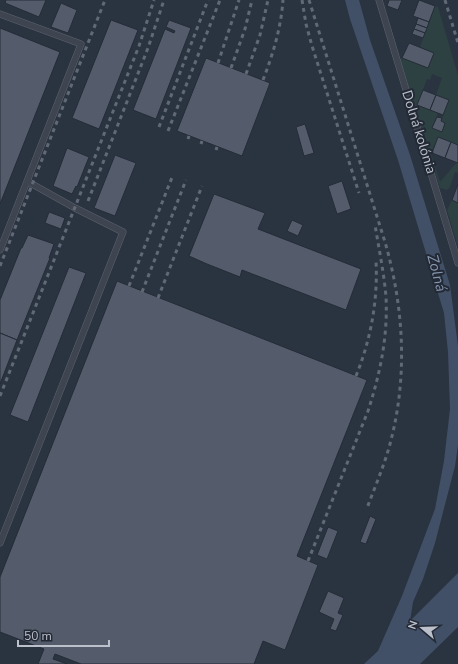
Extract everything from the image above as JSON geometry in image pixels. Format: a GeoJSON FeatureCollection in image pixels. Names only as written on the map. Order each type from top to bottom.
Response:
{"type":"FeatureCollection","features":[{"type":"Feature","properties":{"kind":"lane","name":"Dolná kolónia"},"geometry":{"type":"LineString","coordinates":[[379,0],[458,263]]}},
{"type":"Feature","properties":{"kind":"lane"},"geometry":{"type":"LineString","coordinates":[[0,14],[81,44],[0,250]]}},
{"type":"Feature","properties":{"kind":"lane"},"geometry":{"type":"LineString","coordinates":[[0,543],[123,232],[75,208],[32,184],[28,180]]}},
{"type":"Feature","properties":{"kind":"shaded area"},"geometry":{"type":"Polygon","coordinates":[[[435,6],[438,7],[458,75],[458,145],[438,137],[431,153],[440,182],[458,161],[458,173],[455,172],[450,187],[447,190],[440,188],[400,59],[402,58],[428,68],[434,53],[420,47],[435,6]],[[432,74],[430,80],[427,79],[417,105],[438,113],[432,128],[442,132],[445,123],[441,121],[449,100],[436,95],[442,78],[432,74]]]}},
{"type":"Feature","properties":{"kind":"shaded area"},"geometry":{"type":"Polygon","coordinates":[[[452,200],[458,203],[458,247],[447,210],[452,200]]]}},
{"type":"Feature","properties":{"kind":"water","name":"Zolná"},"geometry":{"type":"Polygon","coordinates":[[[345,0],[359,0],[370,40],[410,155],[450,285],[458,346],[458,445],[455,466],[435,543],[423,579],[413,602],[410,621],[458,573],[458,627],[420,664],[364,664],[378,651],[402,596],[435,509],[444,461],[450,409],[448,352],[444,313],[398,160],[350,19],[345,0]]]}},
{"type":"Feature","properties":{"kind":"building"},"geometry":{"type":"Polygon","coordinates":[[[6,0],[46,0],[39,17],[5,3],[6,0]]]}},
{"type":"Feature","properties":{"kind":"building"},"geometry":{"type":"Polygon","coordinates":[[[389,0],[402,0],[398,10],[387,6],[389,0]]]}},
{"type":"Feature","properties":{"kind":"building"},"geometry":{"type":"Polygon","coordinates":[[[419,0],[435,6],[429,22],[413,16],[419,0]]]}},
{"type":"Feature","properties":{"kind":"building"},"geometry":{"type":"Polygon","coordinates":[[[61,3],[77,10],[68,33],[51,27],[61,3]]]}},
{"type":"Feature","properties":{"kind":"building"},"geometry":{"type":"Polygon","coordinates":[[[418,18],[429,22],[427,28],[416,24],[418,18]]]}},
{"type":"Feature","properties":{"kind":"building"},"geometry":{"type":"Polygon","coordinates":[[[111,20],[138,30],[99,129],[72,118],[111,20]]]}},
{"type":"Feature","properties":{"kind":"building"},"geometry":{"type":"Polygon","coordinates":[[[169,20],[191,28],[156,119],[133,110],[165,29],[174,33],[175,31],[166,27],[169,20]]]}},
{"type":"Feature","properties":{"kind":"building"},"geometry":{"type":"Polygon","coordinates":[[[416,24],[427,28],[425,33],[414,29],[416,24]]]}},
{"type":"Feature","properties":{"kind":"building"},"geometry":{"type":"Polygon","coordinates":[[[0,28],[60,52],[0,204],[0,28]]]}},
{"type":"Feature","properties":{"kind":"building"},"geometry":{"type":"Polygon","coordinates":[[[414,29],[425,33],[423,38],[412,34],[414,29]]]}},
{"type":"Feature","properties":{"kind":"building"},"geometry":{"type":"Polygon","coordinates":[[[409,43],[434,53],[428,68],[402,58],[409,43]]]}},
{"type":"Feature","properties":{"kind":"building"},"geometry":{"type":"Polygon","coordinates":[[[206,58],[270,83],[242,156],[177,131],[206,58]]]}},
{"type":"Feature","properties":{"kind":"building"},"geometry":{"type":"Polygon","coordinates":[[[423,90],[436,95],[430,110],[417,105],[423,90]]]}},
{"type":"Feature","properties":{"kind":"building"},"geometry":{"type":"Polygon","coordinates":[[[436,95],[449,100],[443,115],[430,110],[436,95]]]}},
{"type":"Feature","properties":{"kind":"building"},"geometry":{"type":"Polygon","coordinates":[[[437,117],[442,118],[441,121],[445,123],[442,132],[432,128],[437,117]]]}},
{"type":"Feature","properties":{"kind":"building"},"geometry":{"type":"Polygon","coordinates":[[[305,124],[314,153],[304,156],[296,127],[305,124]]]}},
{"type":"Feature","properties":{"kind":"building"},"geometry":{"type":"Polygon","coordinates":[[[438,137],[451,142],[445,158],[432,153],[438,137]]]}},
{"type":"Feature","properties":{"kind":"building"},"geometry":{"type":"Polygon","coordinates":[[[451,142],[458,145],[458,163],[445,158],[451,142]]]}},
{"type":"Feature","properties":{"kind":"building"},"geometry":{"type":"Polygon","coordinates":[[[67,148],[89,157],[77,187],[76,186],[72,194],[53,186],[67,148]]]}},
{"type":"Feature","properties":{"kind":"building"},"geometry":{"type":"Polygon","coordinates":[[[115,155],[136,163],[115,216],[94,208],[115,155]]]}},
{"type":"Feature","properties":{"kind":"building"},"geometry":{"type":"Polygon","coordinates":[[[342,181],[351,209],[337,214],[328,186],[342,181]]]}},
{"type":"Feature","properties":{"kind":"building"},"geometry":{"type":"Polygon","coordinates":[[[458,184],[458,203],[452,200],[458,184]]]}},
{"type":"Feature","properties":{"kind":"building"},"geometry":{"type":"Polygon","coordinates":[[[214,194],[265,213],[258,229],[361,269],[346,310],[242,270],[240,277],[189,256],[214,194]]]}},
{"type":"Feature","properties":{"kind":"building"},"geometry":{"type":"Polygon","coordinates":[[[49,212],[65,218],[61,229],[45,223],[49,212]]]}},
{"type":"Feature","properties":{"kind":"building"},"geometry":{"type":"Polygon","coordinates":[[[292,220],[303,225],[298,236],[287,231],[292,220]]]}},
{"type":"Feature","properties":{"kind":"building"},"geometry":{"type":"Polygon","coordinates":[[[28,235],[54,244],[50,258],[17,340],[0,333],[0,300],[21,248],[28,235]]]}},
{"type":"Feature","properties":{"kind":"building"},"geometry":{"type":"Polygon","coordinates":[[[69,267],[86,273],[28,422],[10,415],[69,267]]]}},
{"type":"Feature","properties":{"kind":"building"},"geometry":{"type":"Polygon","coordinates":[[[117,281],[367,380],[297,556],[318,565],[285,650],[263,641],[254,664],[81,664],[55,654],[53,659],[67,664],[38,664],[44,649],[0,632],[0,577],[117,281]]]}},
{"type":"Feature","properties":{"kind":"building"},"geometry":{"type":"Polygon","coordinates":[[[0,333],[17,340],[0,384],[0,333]]]}},
{"type":"Feature","properties":{"kind":"building"},"geometry":{"type":"Polygon","coordinates":[[[370,516],[376,519],[366,544],[360,542],[370,516]]]}},
{"type":"Feature","properties":{"kind":"building"},"geometry":{"type":"Polygon","coordinates":[[[328,527],[338,531],[327,559],[317,555],[328,527]]]}},
{"type":"Feature","properties":{"kind":"building"},"geometry":{"type":"Polygon","coordinates":[[[328,591],[344,598],[338,613],[343,615],[336,631],[330,629],[334,619],[319,612],[328,591]]]}},
{"type":"Feature","properties":{"kind":"railway"},"geometry":{"type":"LineString","coordinates":[[0,266],[105,0]]}},
{"type":"Feature","properties":{"kind":"railway"},"geometry":{"type":"LineString","coordinates":[[0,396],[139,46],[154,0]]}},
{"type":"Feature","properties":{"kind":"railway"},"geometry":{"type":"LineString","coordinates":[[88,201],[148,48],[164,0]]}},
{"type":"Feature","properties":{"kind":"railway"},"geometry":{"type":"LineString","coordinates":[[159,127],[208,0]]}},
{"type":"Feature","properties":{"kind":"railway"},"geometry":{"type":"LineString","coordinates":[[168,131],[220,0]]}},
{"type":"Feature","properties":{"kind":"railway"},"geometry":{"type":"LineString","coordinates":[[218,63],[239,0]]}},
{"type":"Feature","properties":{"kind":"railway"},"geometry":{"type":"LineString","coordinates":[[231,68],[245,29],[252,0]]}},
{"type":"Feature","properties":{"kind":"railway"},"geometry":{"type":"LineString","coordinates":[[246,74],[260,35],[268,0]]}},
{"type":"Feature","properties":{"kind":"railway"},"geometry":{"type":"LineString","coordinates":[[263,80],[276,41],[283,0]]}},
{"type":"Feature","properties":{"kind":"railway"},"geometry":{"type":"LineString","coordinates":[[302,0],[312,46],[359,193]]}},
{"type":"Feature","properties":{"kind":"railway"},"geometry":{"type":"LineString","coordinates":[[309,0],[385,242],[400,317],[401,368],[396,419],[388,452],[367,508]]}},
{"type":"Feature","properties":{"kind":"railway"},"geometry":{"type":"LineString","coordinates":[[445,0],[458,43]]}},
{"type":"Feature","properties":{"kind":"railway"},"geometry":{"type":"LineString","coordinates":[[129,286],[173,175]]}},
{"type":"Feature","properties":{"kind":"railway"},"geometry":{"type":"LineString","coordinates":[[142,292],[186,180]]}},
{"type":"Feature","properties":{"kind":"railway"},"geometry":{"type":"LineString","coordinates":[[158,298],[202,186]]}},
{"type":"Feature","properties":{"kind":"railway"},"geometry":{"type":"LineString","coordinates":[[308,561],[368,411],[382,355],[386,326],[386,297],[375,225]]}},
{"type":"Feature","properties":{"kind":"railway"},"geometry":{"type":"LineString","coordinates":[[356,376],[366,348],[375,305],[376,261]]}}]}
